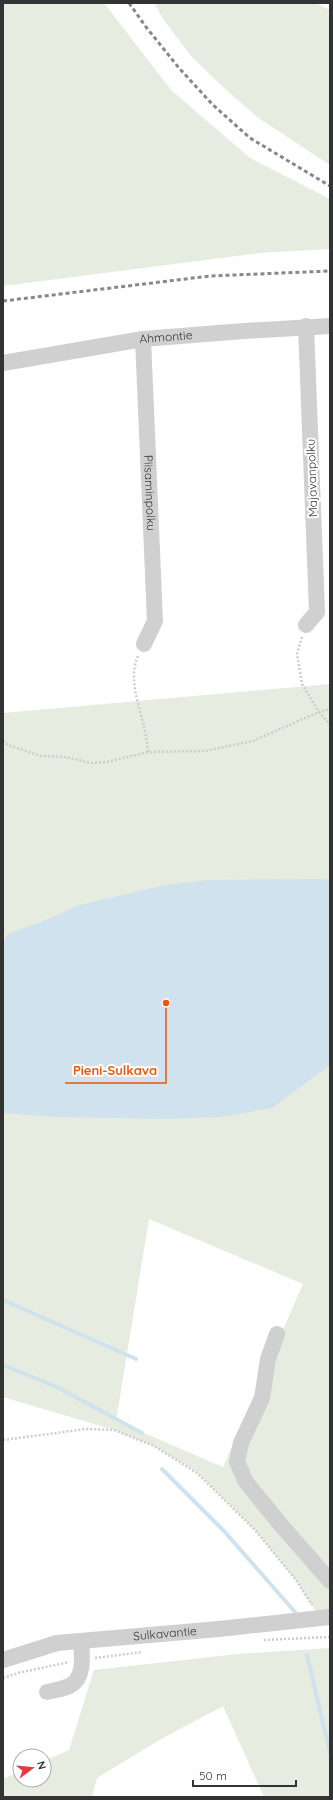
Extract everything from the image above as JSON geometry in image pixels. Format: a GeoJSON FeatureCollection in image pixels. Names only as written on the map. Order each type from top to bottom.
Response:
{"type":"FeatureCollection","features":[{"type":"Feature","properties":{"kind":"street","name":"Ahmontie"},"geometry":{"type":"LineString","coordinates":[[3,363],[143,339],[306,326],[330,326]]}},
{"type":"Feature","properties":{"kind":"street","name":"Majavanpolku"},"geometry":{"type":"LineString","coordinates":[[306,326],[317,612],[306,625]]}},
{"type":"Feature","properties":{"kind":"street","name":"Piisaminpolku"},"geometry":{"type":"LineString","coordinates":[[143,339],[155,621],[144,644]]}},
{"type":"Feature","properties":{"kind":"street"},"geometry":{"type":"LineString","coordinates":[[277,1334],[268,1359],[262,1398],[241,1443],[237,1462],[246,1482],[281,1526],[330,1580]]}},
{"type":"Feature","properties":{"kind":"street","name":"Sulkavantie"},"geometry":{"type":"LineString","coordinates":[[3,1660],[57,1643],[325,1618]]}},
{"type":"Feature","properties":{"kind":"street"},"geometry":{"type":"LineString","coordinates":[[47,1692],[72,1685],[79,1674],[82,1659],[81,1641]]}},
{"type":"Feature","properties":{"kind":"path"},"geometry":{"type":"LineString","coordinates":[[306,625],[297,654],[302,684],[319,712],[330,724]]}},
{"type":"Feature","properties":{"kind":"path"},"geometry":{"type":"LineString","coordinates":[[144,644],[135,663],[135,694],[144,727],[148,752]]}},
{"type":"Feature","properties":{"kind":"path"},"geometry":{"type":"LineString","coordinates":[[3,742],[41,756],[66,757],[91,763],[107,762],[148,752],[205,751],[253,741],[319,712],[330,709]]}},
{"type":"Feature","properties":{"kind":"path"},"geometry":{"type":"LineString","coordinates":[[3,1440],[86,1429],[114,1430],[154,1446],[197,1472],[255,1530],[325,1618]]}},
{"type":"Feature","properties":{"kind":"path"},"geometry":{"type":"LineString","coordinates":[[261,1640],[330,1637]]}},
{"type":"Feature","properties":{"kind":"path"},"geometry":{"type":"LineString","coordinates":[[3,1678],[18,1673],[82,1659],[145,1652]]}},
{"type":"Feature","properties":{"kind":"shaded area"},"geometry":{"type":"Polygon","coordinates":[[[4,3],[104,3],[171,90],[250,158],[330,199],[330,249],[260,253],[3,286],[4,3]]]}},
{"type":"Feature","properties":{"kind":"shaded area"},"geometry":{"type":"Polygon","coordinates":[[[154,3],[315,3],[330,10],[330,165],[257,117],[223,87],[191,56],[163,19],[154,3]]]}},
{"type":"Feature","properties":{"kind":"shaded area"},"geometry":{"type":"Polygon","coordinates":[[[330,684],[330,981],[3,1065],[3,713],[330,684]]]}},
{"type":"Feature","properties":{"kind":"shaded area"},"geometry":{"type":"Polygon","coordinates":[[[330,997],[330,1617],[320,1618],[296,1580],[255,1530],[197,1472],[154,1446],[114,1430],[3,1397],[3,1079],[330,997]],[[149,1219],[116,1421],[223,1467],[303,1284],[149,1219]]]}},
{"type":"Feature","properties":{"kind":"shaded area"},"geometry":{"type":"Polygon","coordinates":[[[330,1648],[330,1797],[264,1797],[223,1706],[161,1739],[97,1778],[92,1797],[3,1797],[3,1779],[12,1775],[12,1788],[52,1788],[52,1757],[69,1750],[94,1670],[237,1654],[330,1648]]]}},
{"type":"Feature","properties":{"kind":"water"},"geometry":{"type":"Polygon","coordinates":[[[207,880],[330,880],[330,1065],[272,1108],[222,1117],[165,1119],[56,1117],[3,1113],[3,942],[8,934],[56,916],[76,906],[165,885],[207,880]]]}},
{"type":"Feature","properties":{"kind":"waterway"},"geometry":{"type":"LineString","coordinates":[[3,1300],[136,1359]]}},
{"type":"Feature","properties":{"kind":"waterway"},"geometry":{"type":"LineString","coordinates":[[3,1365],[57,1387],[142,1433]]}},
{"type":"Feature","properties":{"kind":"waterway"},"geometry":{"type":"LineString","coordinates":[[162,1469],[224,1531],[295,1612]]}},
{"type":"Feature","properties":{"kind":"waterway"},"geometry":{"type":"LineString","coordinates":[[307,1655],[330,1753]]}},
{"type":"Feature","properties":{"kind":"railway"},"geometry":{"type":"LineString","coordinates":[[129,3],[179,68],[213,105],[250,138],[330,186]]}},
{"type":"Feature","properties":{"kind":"railway"},"geometry":{"type":"LineString","coordinates":[[3,301],[210,276],[330,271]]}},
{"type":"Feature","properties":{"kind":"place","name":"Pieni-Sulkava"},"geometry":{"type":"Point","coordinates":[166,1003]}}]}
